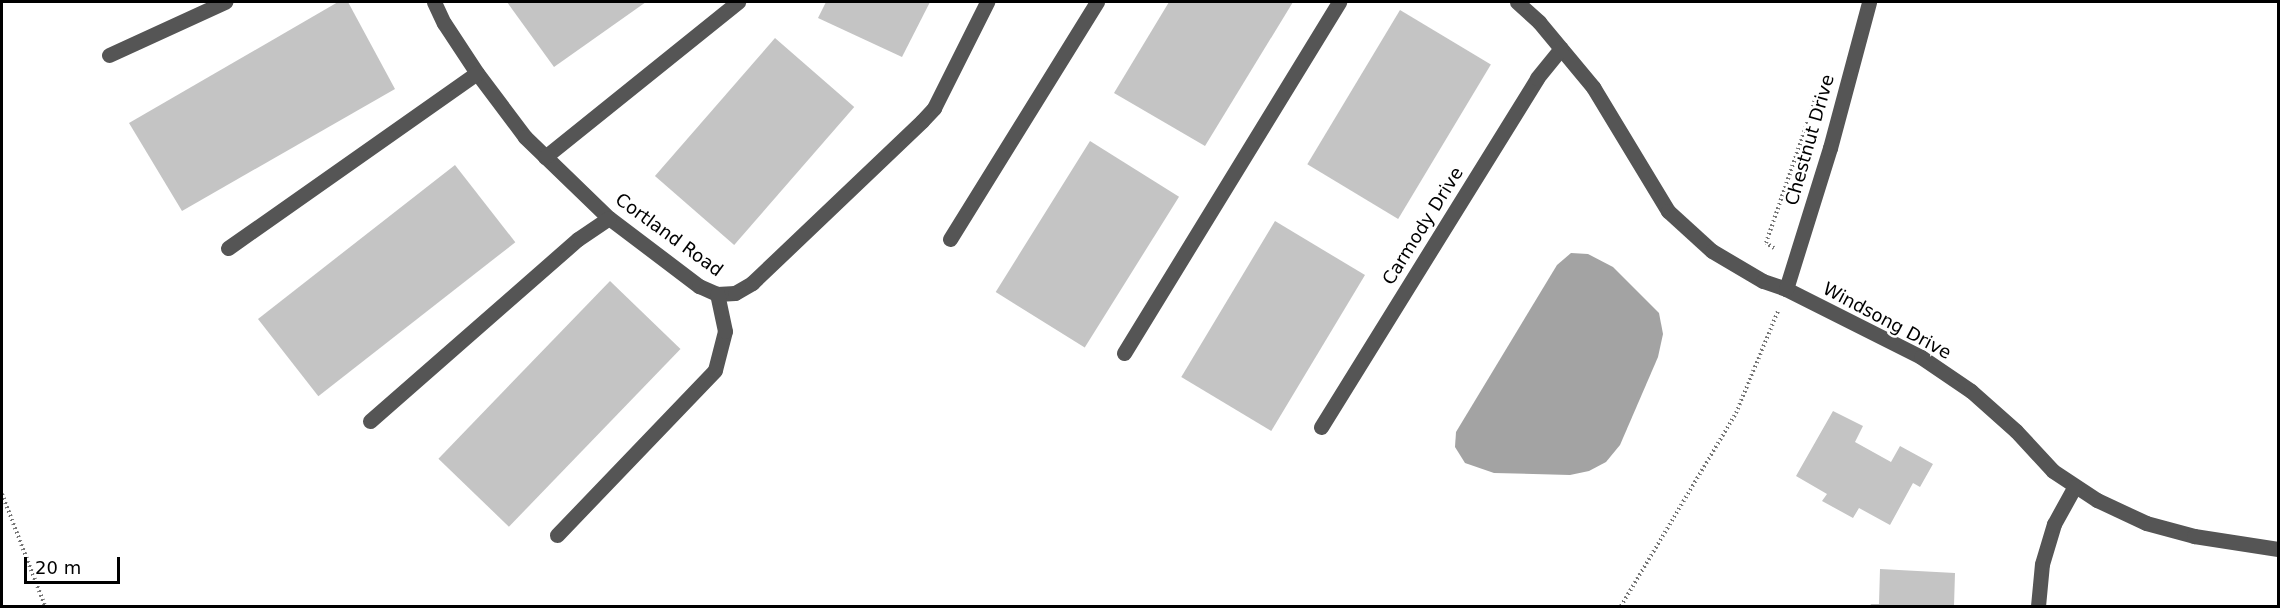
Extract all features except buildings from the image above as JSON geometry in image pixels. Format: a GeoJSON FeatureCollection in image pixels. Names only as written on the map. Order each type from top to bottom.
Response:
{"type":"FeatureCollection","features":[{"type":"Feature","properties":{"kind":"street"},"geometry":{"type":"LineString","coordinates":[[110,55],[225,2]]}},
{"type":"Feature","properties":{"kind":"street","name":"Cortland Road"},"geometry":{"type":"LineString","coordinates":[[434,2],[477,73],[525,137],[545,158],[609,218],[699,286],[717,294],[735,293],[752,283],[922,121],[934,108],[987,2]]}},
{"type":"Feature","properties":{"kind":"street"},"geometry":{"type":"LineString","coordinates":[[545,158],[738,2]]}},
{"type":"Feature","properties":{"kind":"street"},"geometry":{"type":"LineString","coordinates":[[950,239],[1097,2]]}},
{"type":"Feature","properties":{"kind":"street"},"geometry":{"type":"LineString","coordinates":[[1124,353],[1339,2]]}},
{"type":"Feature","properties":{"kind":"street"},"geometry":{"type":"LineString","coordinates":[[1517,2],[1561,48],[1593,87],[1668,211],[1712,251],[1762,281],[1786,289]]}},
{"type":"Feature","properties":{"kind":"street","name":"Chestnut Drive"},"geometry":{"type":"LineString","coordinates":[[1786,289],[1830,148],[1869,2]]}},
{"type":"Feature","properties":{"kind":"street","name":"Carmody Drive"},"geometry":{"type":"LineString","coordinates":[[1321,427],[1537,78],[1561,48]]}},
{"type":"Feature","properties":{"kind":"street"},"geometry":{"type":"LineString","coordinates":[[228,248],[477,73]]}},
{"type":"Feature","properties":{"kind":"street"},"geometry":{"type":"LineString","coordinates":[[370,421],[578,239],[609,218]]}},
{"type":"Feature","properties":{"kind":"street","name":"Windsong Drive"},"geometry":{"type":"LineString","coordinates":[[1786,289],[1921,357],[1971,391],[2016,431],[2053,471],[2097,500],[2146,523],[2198,537],[2278,549]]}},
{"type":"Feature","properties":{"kind":"street"},"geometry":{"type":"LineString","coordinates":[[557,535],[715,370],[725,331],[717,294]]}},
{"type":"Feature","properties":{"kind":"street"},"geometry":{"type":"LineString","coordinates":[[2038,606],[2042,564],[2054,524],[2075,486]]}},
{"type":"Feature","properties":{"kind":"path"},"geometry":{"type":"LineString","coordinates":[[1766,243],[1818,93]]}},
{"type":"Feature","properties":{"kind":"path"},"geometry":{"type":"LineString","coordinates":[[1621,606],[1736,413],[1770,334],[1786,289]]}},
{"type":"Feature","properties":{"kind":"path"},"geometry":{"type":"LineString","coordinates":[[2,494],[45,606]]}},
{"type":"Feature","properties":{"kind":"shaded area"},"geometry":{"type":"Polygon","coordinates":[[[1571,253],[1588,254],[1613,267],[1659,313],[1663,334],[1658,357],[1620,445],[1606,462],[1589,471],[1570,475],[1494,473],[1465,463],[1455,447],[1456,432],[1557,265],[1571,253]]]}}]}
